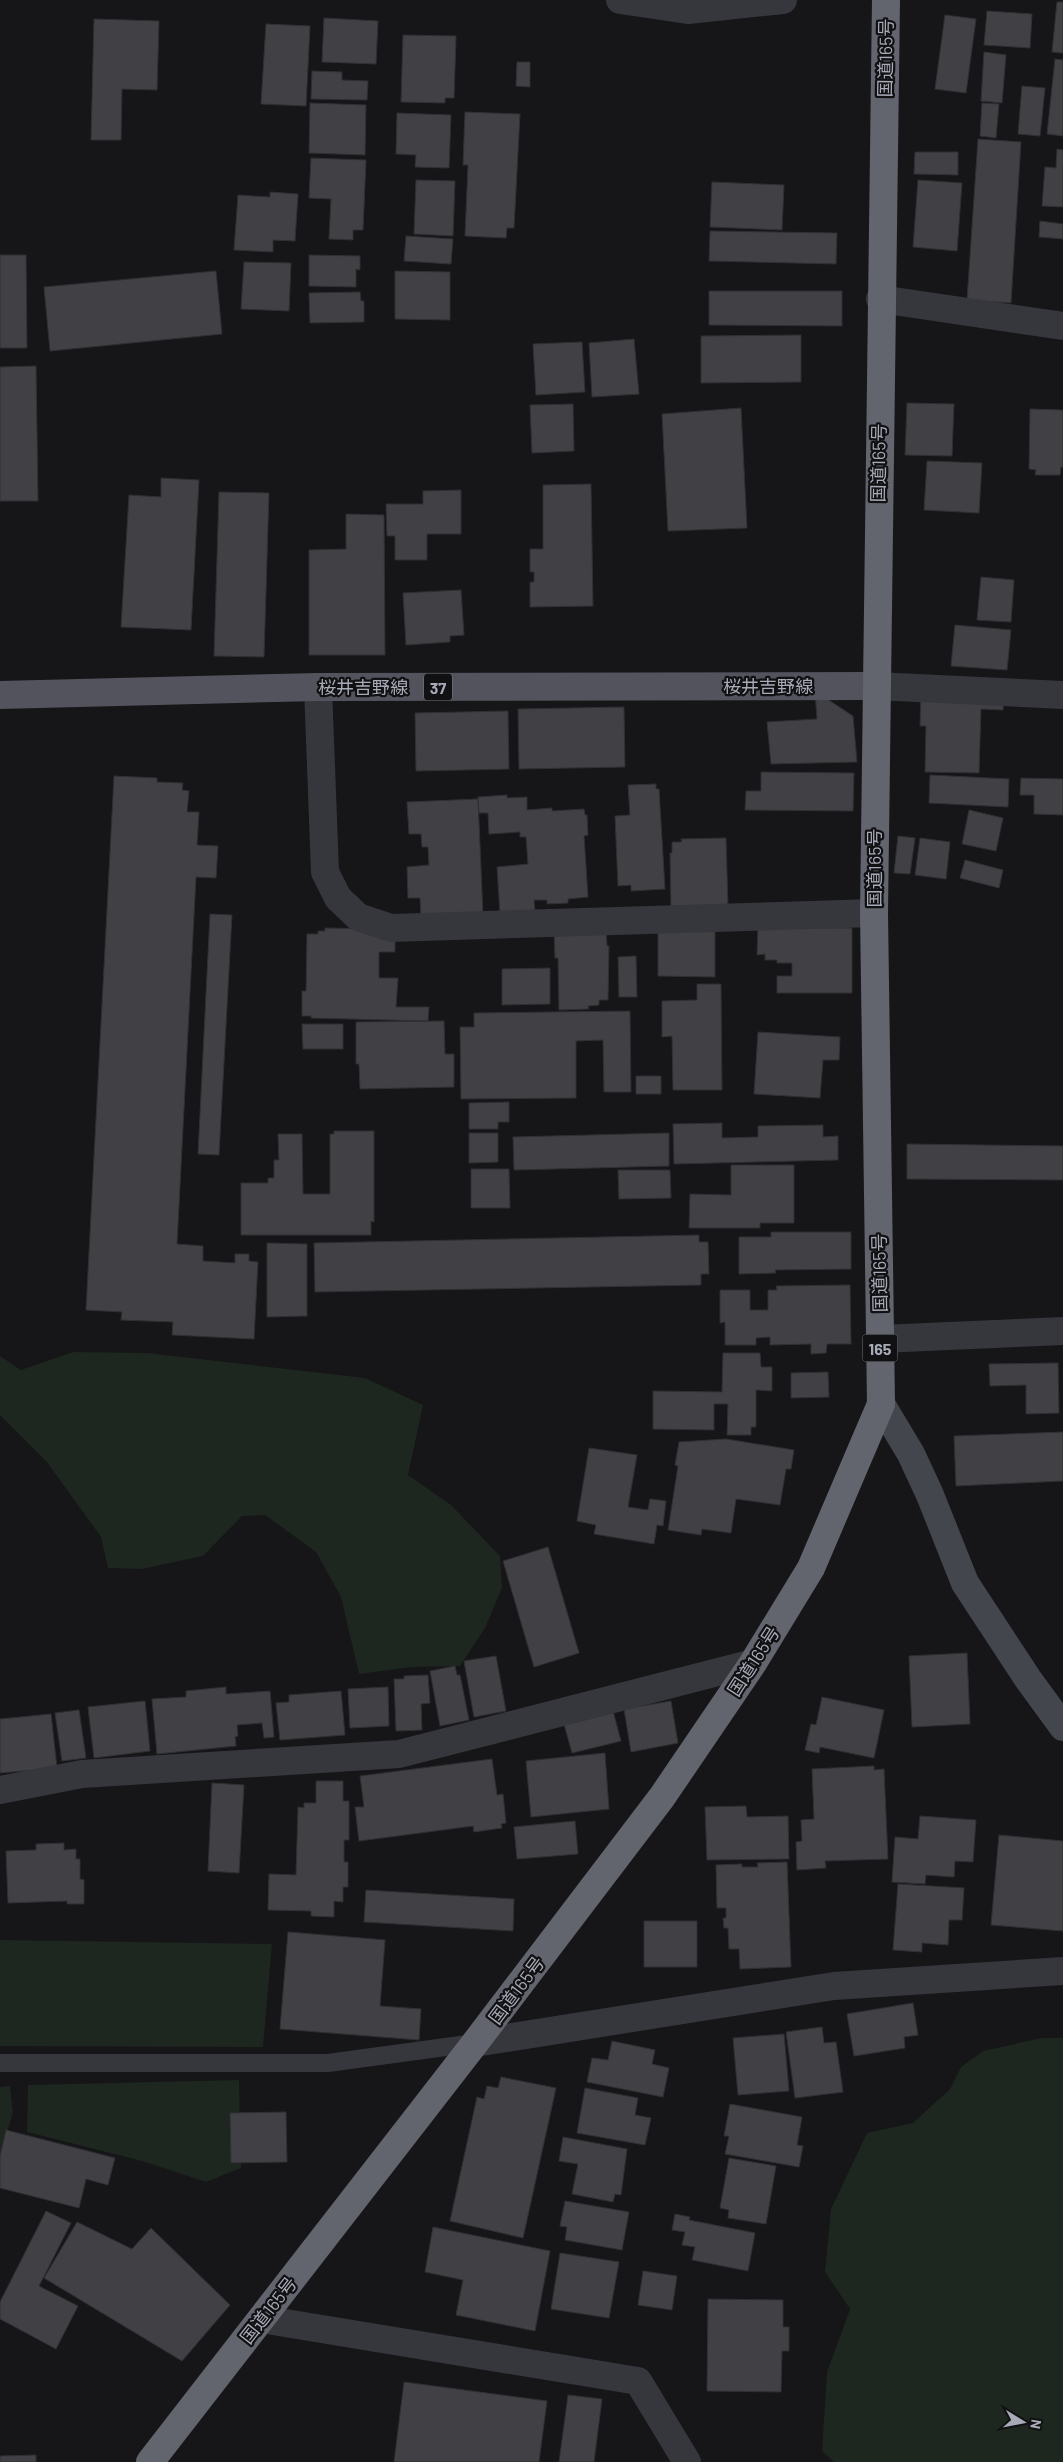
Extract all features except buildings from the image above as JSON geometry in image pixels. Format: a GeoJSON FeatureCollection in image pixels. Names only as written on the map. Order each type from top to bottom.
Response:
{"type":"FeatureCollection","features":[{"type":"Feature","properties":{"kind":"highway","name":"国道165号"},"geometry":{"type":"LineString","coordinates":[[150,2462],[475,2043],[662,1798],[753,1663],[811,1568],[881,1404],[874,913],[880,299],[886,0]]}},
{"type":"Feature","properties":{"kind":"main road","name":"桜井吉野線"},"geometry":{"type":"LineString","coordinates":[[0,695],[318,687],[875,686]]}},
{"type":"Feature","properties":{"kind":"street"},"geometry":{"type":"LineString","coordinates":[[620,0],[688,10],[783,0]]}},
{"type":"Feature","properties":{"kind":"street"},"geometry":{"type":"LineString","coordinates":[[880,299],[1063,326]]}},
{"type":"Feature","properties":{"kind":"street"},"geometry":{"type":"LineString","coordinates":[[875,686],[1063,696]]}},
{"type":"Feature","properties":{"kind":"street"},"geometry":{"type":"LineString","coordinates":[[318,687],[325,872],[338,898],[358,917],[391,928],[874,913]]}},
{"type":"Feature","properties":{"kind":"street"},"geometry":{"type":"LineString","coordinates":[[880,1339],[1063,1331]]}},
{"type":"Feature","properties":{"kind":"street"},"geometry":{"type":"LineString","coordinates":[[881,1404],[911,1454],[930,1495],[965,1583],[1028,1679],[1063,1727]]}},
{"type":"Feature","properties":{"kind":"street"},"geometry":{"type":"LineString","coordinates":[[0,1790],[82,1774],[399,1754],[753,1663]]}},
{"type":"Feature","properties":{"kind":"street"},"geometry":{"type":"LineString","coordinates":[[475,2043],[834,1986],[1063,1971]]}},
{"type":"Feature","properties":{"kind":"street"},"geometry":{"type":"LineString","coordinates":[[261,2319],[638,2381],[687,2462]]}},
{"type":"Feature","properties":{"kind":"lane"},"geometry":{"type":"LineString","coordinates":[[0,2063],[328,2063],[475,2043]]}},
{"type":"Feature","properties":{"kind":"shaded area"},"geometry":{"type":"Polygon","coordinates":[[[73,1352],[148,1353],[365,1378],[423,1405],[408,1475],[451,1505],[500,1556],[502,1588],[485,1628],[460,1666],[412,1667],[359,1674],[341,1597],[316,1552],[265,1515],[242,1516],[203,1556],[142,1569],[108,1568],[101,1537],[46,1461],[0,1415],[0,1356],[21,1370],[73,1352]]]}},
{"type":"Feature","properties":{"kind":"shaded area"},"geometry":{"type":"Polygon","coordinates":[[[0,1940],[272,1944],[263,2047],[0,2046],[0,1940]]]}},
{"type":"Feature","properties":{"kind":"shaded area"},"geometry":{"type":"Polygon","coordinates":[[[1041,2038],[1063,2038],[1063,2462],[834,2462],[822,2451],[827,2372],[850,2309],[825,2272],[831,2209],[867,2133],[913,2123],[950,2089],[961,2067],[983,2051],[1041,2038]]]}},
{"type":"Feature","properties":{"kind":"shaded area"},"geometry":{"type":"Polygon","coordinates":[[[239,2080],[241,2168],[206,2182],[142,2161],[27,2132],[28,2085],[239,2080]]]}},
{"type":"Feature","properties":{"kind":"shaded area"},"geometry":{"type":"Polygon","coordinates":[[[10,2086],[13,2112],[0,2158],[0,2087],[10,2086]]]}}]}
